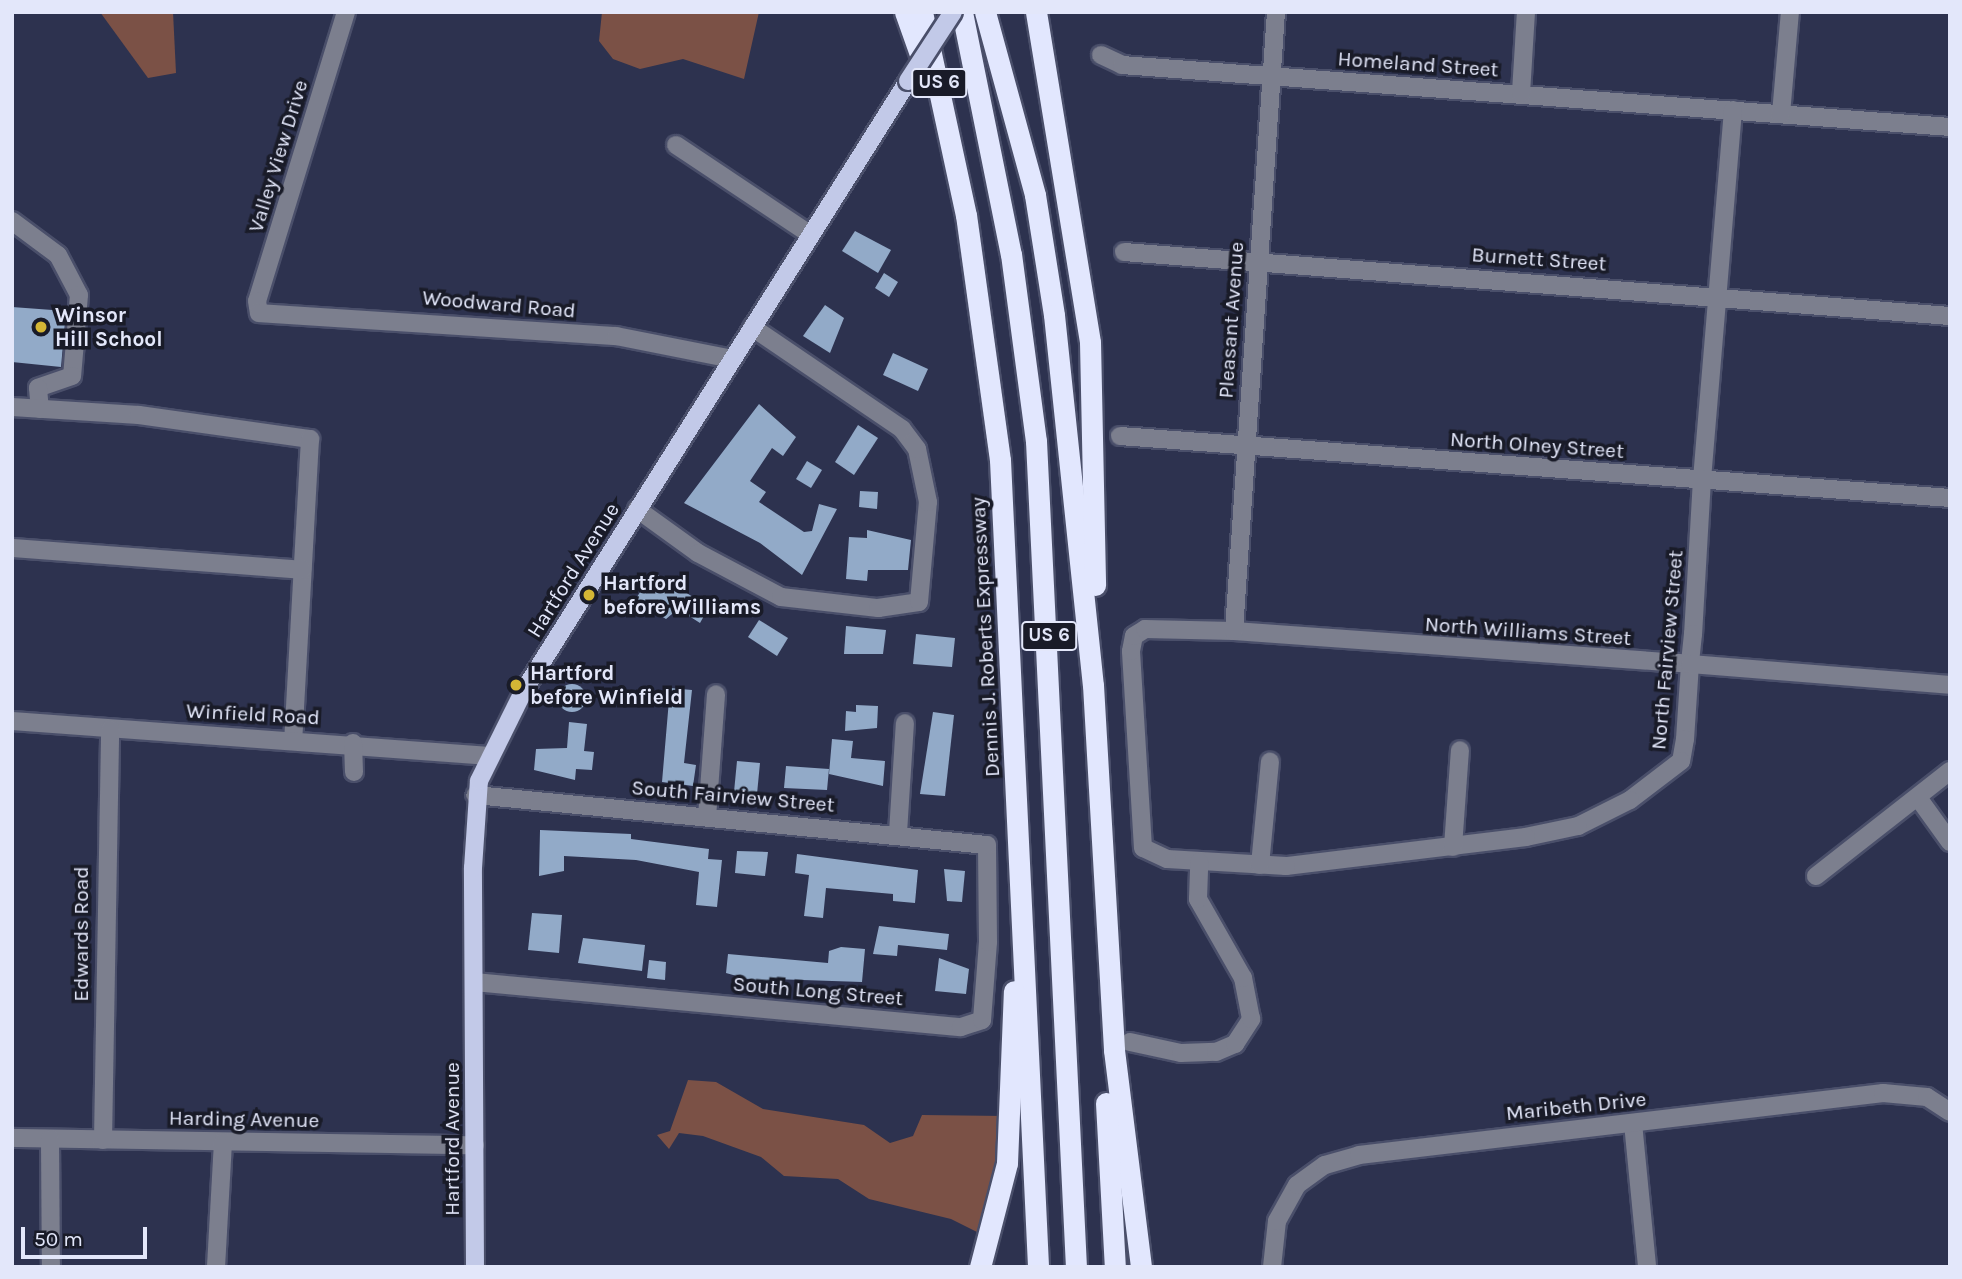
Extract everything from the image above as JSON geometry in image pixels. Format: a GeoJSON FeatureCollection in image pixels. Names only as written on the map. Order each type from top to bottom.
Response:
{"type":"FeatureCollection","features":[{"type":"Feature","properties":{"kind":"highway"},"geometry":{"type":"LineString","coordinates":[[905,12],[955,154]]}},
{"type":"Feature","properties":{"kind":"highway","name":"Dennis J. Roberts Expressway"},"geometry":{"type":"LineString","coordinates":[[922,12],[955,154],[1000,460],[1038,1267]]}},
{"type":"Feature","properties":{"kind":"highway","name":"US 6"},"geometry":{"type":"LineString","coordinates":[[962,12],[1011,254],[1035,441],[1076,1267]]}},
{"type":"Feature","properties":{"kind":"highway"},"geometry":{"type":"LineString","coordinates":[[985,12],[1042,231],[1093,685]]}},
{"type":"Feature","properties":{"kind":"highway"},"geometry":{"type":"LineString","coordinates":[[1036,12],[1094,383],[1093,685],[1115,1267]]}},
{"type":"Feature","properties":{"kind":"highway"},"geometry":{"type":"LineString","coordinates":[[980,1267],[1007,1163],[1020,863]]}},
{"type":"Feature","properties":{"kind":"highway"},"geometry":{"type":"LineString","coordinates":[[1103,922],[1141,1267]]}},
{"type":"Feature","properties":{"kind":"main road","name":"Hartford Avenue"},"geometry":{"type":"LineString","coordinates":[[475,1267],[475,795],[490,756],[638,509],[953,12]]}},
{"type":"Feature","properties":{"kind":"street","name":"Valley View Drive"},"geometry":{"type":"LineString","coordinates":[[259,313],[257,301],[346,12]]}},
{"type":"Feature","properties":{"kind":"street","name":"Pleasant Avenue"},"geometry":{"type":"LineString","coordinates":[[1234,631],[1276,12]]}},
{"type":"Feature","properties":{"kind":"street"},"geometry":{"type":"LineString","coordinates":[[1521,93],[1526,12]]}},
{"type":"Feature","properties":{"kind":"street"},"geometry":{"type":"LineString","coordinates":[[1790,12],[1781,114],[1950,127]]}},
{"type":"Feature","properties":{"kind":"street","name":"Homeland Street"},"geometry":{"type":"LineString","coordinates":[[1101,55],[1122,65],[1781,114]]}},
{"type":"Feature","properties":{"kind":"street","name":"North Fairview Street"},"geometry":{"type":"LineString","coordinates":[[1146,852],[1199,862],[1260,865],[1453,847],[1578,826],[1670,773],[1681,761],[1733,110]]}},
{"type":"Feature","properties":{"kind":"street"},"geometry":{"type":"LineString","coordinates":[[677,145],[811,235]]}},
{"type":"Feature","properties":{"kind":"street"},"geometry":{"type":"LineString","coordinates":[[12,221],[58,256],[79,295],[72,376],[38,388],[40,409]]}},
{"type":"Feature","properties":{"kind":"street","name":"Burnett Street"},"geometry":{"type":"LineString","coordinates":[[1124,252],[1717,295],[1950,316]]}},
{"type":"Feature","properties":{"kind":"street","name":"Woodward Road"},"geometry":{"type":"LineString","coordinates":[[259,313],[615,336],[732,359]]}},
{"type":"Feature","properties":{"kind":"street"},"geometry":{"type":"LineString","coordinates":[[638,509],[698,553],[782,597],[878,608],[916,606],[922,594],[928,502],[917,449],[902,429],[752,327]]}},
{"type":"Feature","properties":{"kind":"street"},"geometry":{"type":"LineString","coordinates":[[12,407],[310,439],[293,740]]}},
{"type":"Feature","properties":{"kind":"street","name":"North Olney Street"},"geometry":{"type":"LineString","coordinates":[[1120,436],[1950,498]]}},
{"type":"Feature","properties":{"kind":"street"},"geometry":{"type":"LineString","coordinates":[[12,548],[302,570]]}},
{"type":"Feature","properties":{"kind":"street","name":"North Williams Street"},"geometry":{"type":"LineString","coordinates":[[1146,852],[1131,650],[1134,636],[1145,629],[1234,631],[1950,685]]}},
{"type":"Feature","properties":{"kind":"street"},"geometry":{"type":"LineString","coordinates":[[707,817],[716,694]]}},
{"type":"Feature","properties":{"kind":"street","name":"Winfield Road"},"geometry":{"type":"LineString","coordinates":[[12,721],[353,743],[490,756]]}},
{"type":"Feature","properties":{"kind":"street"},"geometry":{"type":"LineString","coordinates":[[898,833],[905,723]]}},
{"type":"Feature","properties":{"kind":"street","name":"Edwards Road"},"geometry":{"type":"LineString","coordinates":[[103,1139],[110,729]]}},
{"type":"Feature","properties":{"kind":"street"},"geometry":{"type":"LineString","coordinates":[[353,743],[354,772]]}},
{"type":"Feature","properties":{"kind":"street"},"geometry":{"type":"LineString","coordinates":[[1453,847],[1460,750]]}},
{"type":"Feature","properties":{"kind":"street"},"geometry":{"type":"LineString","coordinates":[[1260,865],[1270,761]]}},
{"type":"Feature","properties":{"kind":"street"},"geometry":{"type":"LineString","coordinates":[[1816,876],[1919,799],[1950,771]]}},
{"type":"Feature","properties":{"kind":"street","name":"South Fairview Street"},"geometry":{"type":"LineString","coordinates":[[475,795],[898,833],[987,845]]}},
{"type":"Feature","properties":{"kind":"street"},"geometry":{"type":"LineString","coordinates":[[1919,799],[1950,842]]}},
{"type":"Feature","properties":{"kind":"street","name":"South Long Street"},"geometry":{"type":"LineString","coordinates":[[474,982],[971,1025],[982,1020],[986,995],[987,845]]}},
{"type":"Feature","properties":{"kind":"street"},"geometry":{"type":"LineString","coordinates":[[1130,1042],[1181,1053],[1216,1052],[1235,1044],[1251,1019],[1243,978],[1198,899],[1199,862]]}},
{"type":"Feature","properties":{"kind":"street","name":"Maribeth Drive"},"geometry":{"type":"LineString","coordinates":[[1272,1267],[1271,1246],[1285,1202],[1325,1165],[1359,1154],[1883,1093],[1927,1097],[1950,1112]]}},
{"type":"Feature","properties":{"kind":"street"},"geometry":{"type":"LineString","coordinates":[[1633,1123],[1647,1267]]}},
{"type":"Feature","properties":{"kind":"street","name":"Harding Avenue"},"geometry":{"type":"LineString","coordinates":[[12,1138],[475,1145]]}},
{"type":"Feature","properties":{"kind":"street"},"geometry":{"type":"LineString","coordinates":[[50,1139],[51,1267]]}},
{"type":"Feature","properties":{"kind":"street"},"geometry":{"type":"LineString","coordinates":[[216,1267],[223,1142]]}},
{"type":"Feature","properties":{"kind":"shaded area"},"geometry":{"type":"Polygon","coordinates":[[[100,12],[173,12],[176,73],[148,78],[100,12]]]}},
{"type":"Feature","properties":{"kind":"shaded area"},"geometry":{"type":"Polygon","coordinates":[[[602,12],[759,12],[744,79],[683,59],[640,69],[613,59],[599,41],[602,12]]]}},
{"type":"Feature","properties":{"kind":"shaded area"},"geometry":{"type":"Polygon","coordinates":[[[688,1080],[716,1082],[763,1109],[864,1125],[890,1143],[913,1136],[922,1115],[1005,1116],[985,1236],[951,1219],[869,1199],[838,1179],[784,1176],[761,1157],[703,1136],[679,1133],[669,1149],[657,1135],[670,1131],[688,1080]]]}},
{"type":"Feature","properties":{"kind":"building"},"geometry":{"type":"Polygon","coordinates":[[[855,231],[891,250],[878,273],[842,251],[855,231]]]}},
{"type":"Feature","properties":{"kind":"building"},"geometry":{"type":"Polygon","coordinates":[[[884,273],[898,282],[889,297],[875,288],[884,273]]]}},
{"type":"Feature","properties":{"kind":"building"},"geometry":{"type":"Polygon","coordinates":[[[825,305],[844,318],[830,353],[803,336],[825,305]]]}},
{"type":"Feature","properties":{"kind":"building","name":"Winsor Hill School"},"geometry":{"type":"Polygon","coordinates":[[[12,307],[66,311],[61,367],[12,362],[12,307]]]}},
{"type":"Feature","properties":{"kind":"building"},"geometry":{"type":"Polygon","coordinates":[[[893,353],[928,369],[918,391],[883,375],[893,353]]]}},
{"type":"Feature","properties":{"kind":"building"},"geometry":{"type":"Polygon","coordinates":[[[759,404],[796,437],[783,456],[772,448],[750,481],[766,492],[759,502],[804,532],[812,531],[819,504],[837,509],[802,575],[760,543],[684,503],[759,404]]]}},
{"type":"Feature","properties":{"kind":"building"},"geometry":{"type":"Polygon","coordinates":[[[858,425],[878,438],[854,475],[835,462],[858,425]]]}},
{"type":"Feature","properties":{"kind":"building"},"geometry":{"type":"Polygon","coordinates":[[[807,461],[822,470],[811,488],[796,479],[807,461]]]}},
{"type":"Feature","properties":{"kind":"building"},"geometry":{"type":"Polygon","coordinates":[[[860,491],[878,492],[877,509],[859,507],[860,491]]]}},
{"type":"Feature","properties":{"kind":"building"},"geometry":{"type":"Polygon","coordinates":[[[867,530],[911,540],[908,570],[868,570],[867,581],[846,579],[849,537],[867,538],[867,530]]]}},
{"type":"Feature","properties":{"kind":"building"},"geometry":{"type":"Polygon","coordinates":[[[653,572],[709,607],[700,623],[678,609],[666,619],[635,600],[653,572]]]}},
{"type":"Feature","properties":{"kind":"building"},"geometry":{"type":"Polygon","coordinates":[[[759,620],[788,638],[777,656],[748,637],[759,620]]]}},
{"type":"Feature","properties":{"kind":"building"},"geometry":{"type":"Polygon","coordinates":[[[846,626],[886,630],[883,654],[844,654],[846,626]]]}},
{"type":"Feature","properties":{"kind":"building"},"geometry":{"type":"Polygon","coordinates":[[[916,634],[955,638],[952,667],[913,664],[916,634]]]}},
{"type":"Feature","properties":{"kind":"building"},"geometry":{"type":"Polygon","coordinates":[[[572,684],[582,688],[586,698],[582,708],[572,712],[562,708],[558,698],[562,688],[572,684]]]}},
{"type":"Feature","properties":{"kind":"building"},"geometry":{"type":"Polygon","coordinates":[[[670,688],[692,690],[684,763],[696,765],[693,786],[662,782],[670,688]]]}},
{"type":"Feature","properties":{"kind":"building"},"geometry":{"type":"Polygon","coordinates":[[[856,705],[878,706],[877,728],[845,731],[846,711],[856,712],[856,705]]]}},
{"type":"Feature","properties":{"kind":"building"},"geometry":{"type":"Polygon","coordinates":[[[933,712],[954,715],[945,796],[920,794],[933,712]]]}},
{"type":"Feature","properties":{"kind":"building"},"geometry":{"type":"Polygon","coordinates":[[[569,722],[587,724],[584,751],[594,752],[592,770],[576,769],[575,780],[534,770],[536,749],[567,748],[569,722]]]}},
{"type":"Feature","properties":{"kind":"building"},"geometry":{"type":"Polygon","coordinates":[[[832,739],[853,741],[851,758],[885,761],[883,786],[829,774],[832,739]]]}},
{"type":"Feature","properties":{"kind":"building"},"geometry":{"type":"Polygon","coordinates":[[[737,761],[760,763],[757,794],[734,792],[737,761]]]}},
{"type":"Feature","properties":{"kind":"building"},"geometry":{"type":"Polygon","coordinates":[[[786,766],[829,769],[827,790],[784,788],[786,766]]]}},
{"type":"Feature","properties":{"kind":"building"},"geometry":{"type":"Polygon","coordinates":[[[540,830],[631,834],[631,839],[709,849],[708,859],[722,860],[717,907],[696,905],[699,872],[636,860],[564,856],[564,871],[539,876],[540,830]]]}},
{"type":"Feature","properties":{"kind":"building"},"geometry":{"type":"Polygon","coordinates":[[[737,851],[768,852],[765,876],[735,873],[737,851]]]}},
{"type":"Feature","properties":{"kind":"building"},"geometry":{"type":"Polygon","coordinates":[[[797,854],[918,870],[915,903],[893,901],[893,894],[826,888],[823,918],[804,916],[809,875],[795,873],[797,854]]]}},
{"type":"Feature","properties":{"kind":"building"},"geometry":{"type":"Polygon","coordinates":[[[944,869],[965,871],[962,902],[947,901],[944,869]]]}},
{"type":"Feature","properties":{"kind":"building"},"geometry":{"type":"Polygon","coordinates":[[[532,913],[562,915],[559,953],[528,950],[532,913]]]}},
{"type":"Feature","properties":{"kind":"building"},"geometry":{"type":"Polygon","coordinates":[[[879,926],[949,934],[947,950],[898,945],[897,956],[873,954],[879,926]]]}},
{"type":"Feature","properties":{"kind":"building"},"geometry":{"type":"Polygon","coordinates":[[[583,938],[645,945],[642,971],[578,963],[583,938]]]}},
{"type":"Feature","properties":{"kind":"building"},"geometry":{"type":"Polygon","coordinates":[[[841,947],[865,949],[862,982],[773,979],[772,986],[726,973],[728,954],[828,963],[829,951],[841,947]]]}},
{"type":"Feature","properties":{"kind":"building"},"geometry":{"type":"Polygon","coordinates":[[[939,958],[969,969],[966,994],[935,991],[939,958]]]}},
{"type":"Feature","properties":{"kind":"building"},"geometry":{"type":"Polygon","coordinates":[[[649,960],[666,962],[665,980],[647,978],[649,960]]]}},
{"type":"Feature","properties":{"kind":"place","name":"Winsor Hill School"},"geometry":{"type":"Point","coordinates":[41,327]}},
{"type":"Feature","properties":{"kind":"place","name":"Hartford before Williams"},"geometry":{"type":"Point","coordinates":[589,595]}},
{"type":"Feature","properties":{"kind":"place","name":"Hartford before Winfield"},"geometry":{"type":"Point","coordinates":[516,685]}}]}
